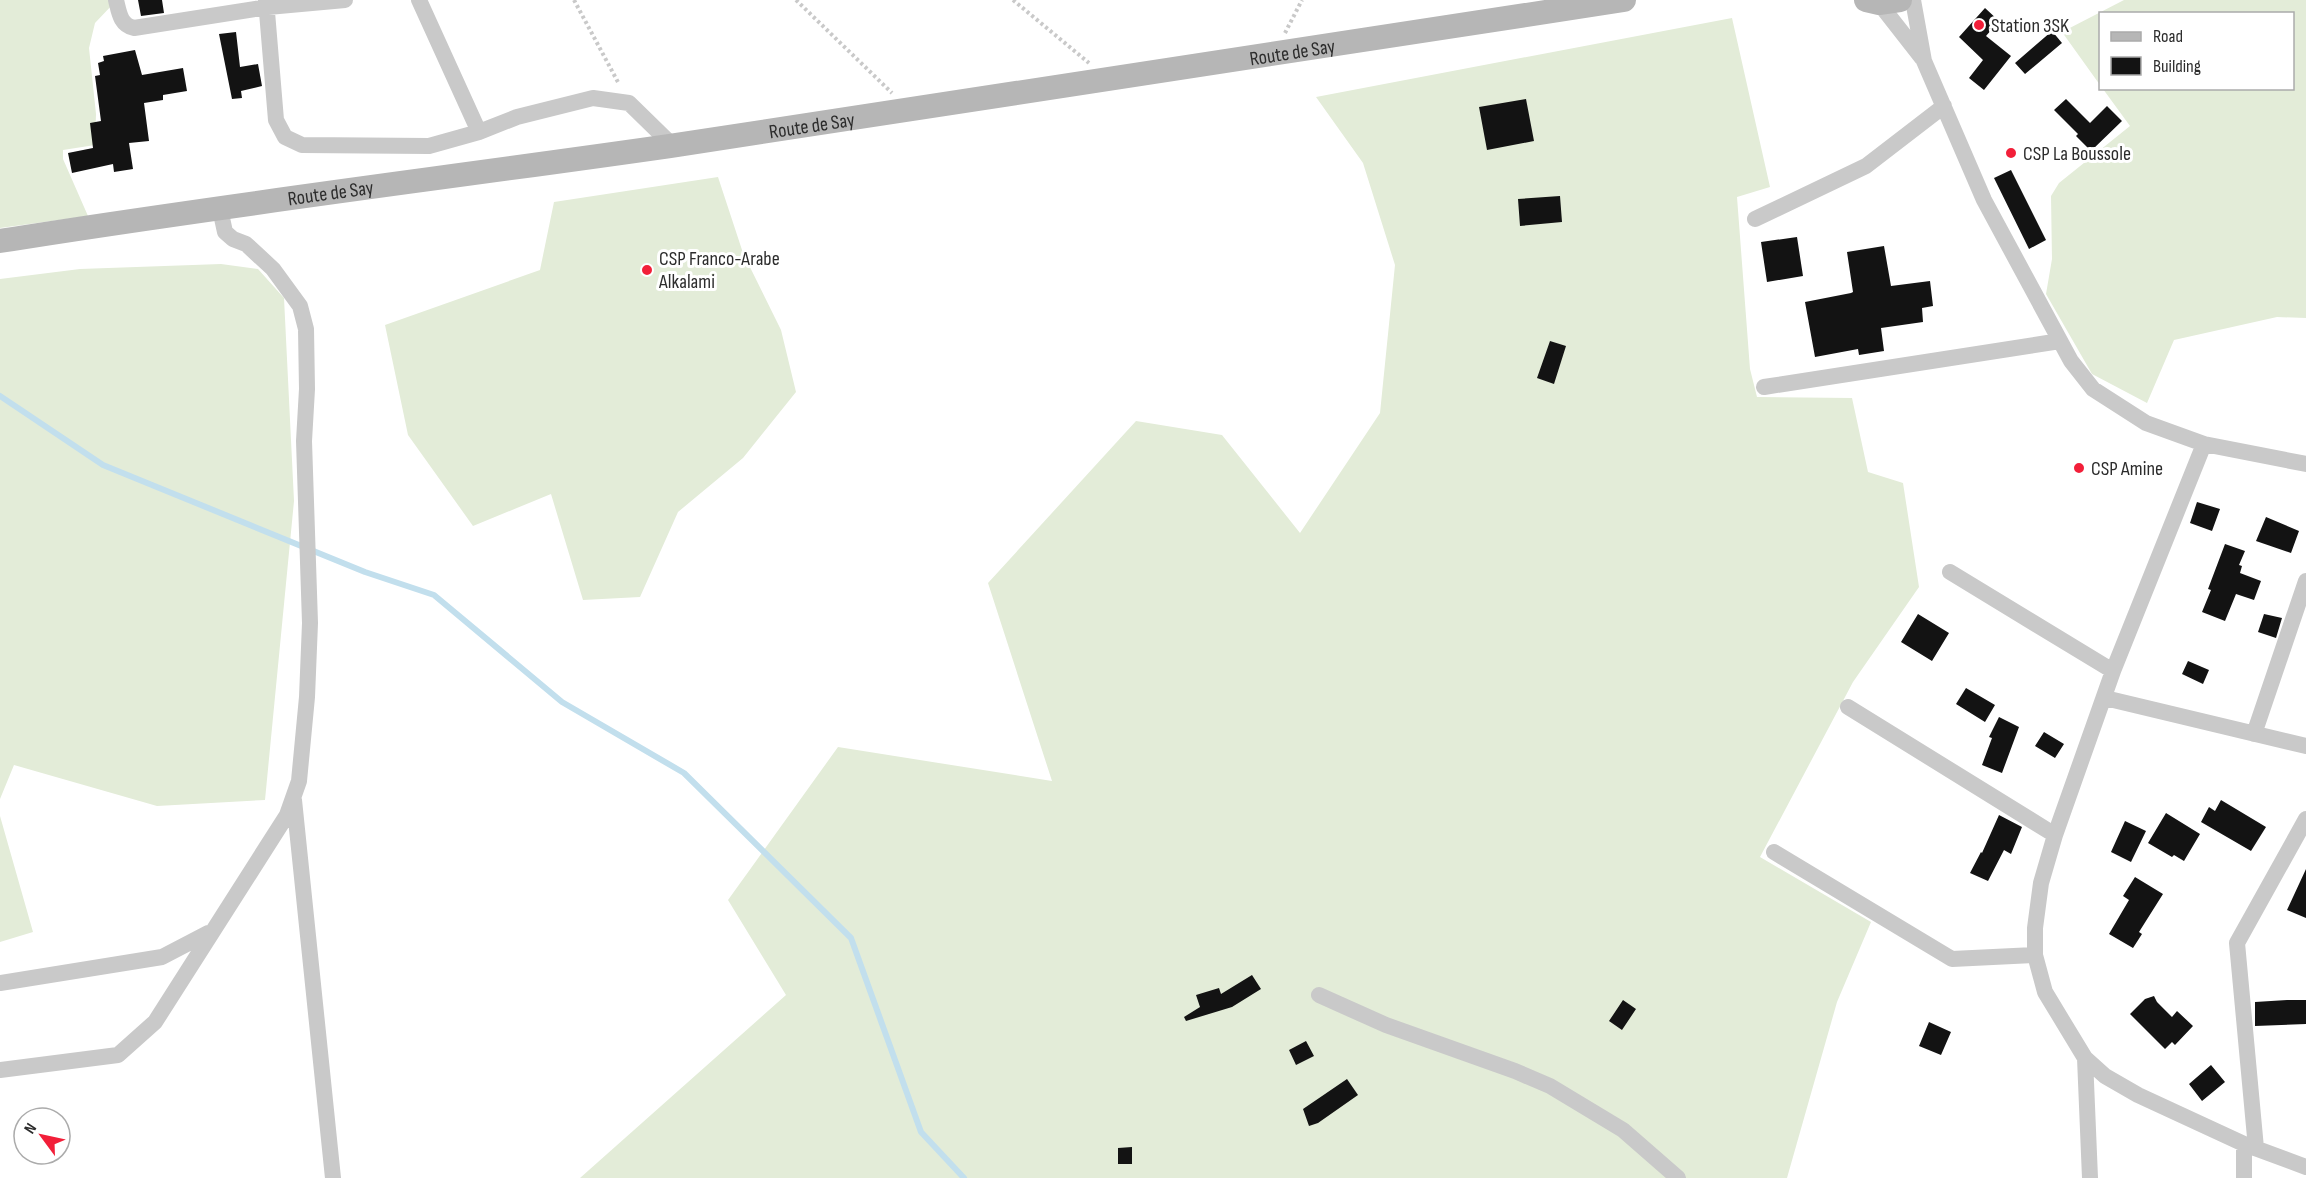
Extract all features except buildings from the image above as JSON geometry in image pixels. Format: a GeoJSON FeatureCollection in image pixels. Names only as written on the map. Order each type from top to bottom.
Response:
{"type":"FeatureCollection","features":[{"type":"Feature","properties":{"kind":"main road","name":"Route de Say"},"geometry":{"type":"LineString","coordinates":[[0,241],[167,214],[220,209],[910,111],[1624,0]]}},
{"type":"Feature","properties":{"kind":"street"},"geometry":{"type":"LineString","coordinates":[[116,0],[121,19],[128,27],[134,28],[267,3],[345,0]]}},
{"type":"Feature","properties":{"kind":"street"},"geometry":{"type":"LineString","coordinates":[[419,0],[479,132]]}},
{"type":"Feature","properties":{"kind":"street"},"geometry":{"type":"LineString","coordinates":[[1913,0],[1924,61]]}},
{"type":"Feature","properties":{"kind":"street"},"geometry":{"type":"LineString","coordinates":[[1882,1],[1924,61],[1984,200],[2071,361],[2093,389],[2146,423],[2204,444],[2306,464]]}},
{"type":"Feature","properties":{"kind":"street"},"geometry":{"type":"LineString","coordinates":[[267,3],[276,120],[285,137],[302,145],[429,146],[479,132],[517,117],[593,98],[629,103],[672,145]]}},
{"type":"Feature","properties":{"kind":"street"},"geometry":{"type":"LineString","coordinates":[[1755,219],[1866,166],[1944,106]]}},
{"type":"Feature","properties":{"kind":"street"},"geometry":{"type":"LineString","coordinates":[[0,1070],[118,1054],[155,1022],[283,822],[299,781],[307,697],[310,623],[304,441],[307,389],[306,328],[300,306],[273,269],[246,244],[229,237],[225,232],[220,209]]}},
{"type":"Feature","properties":{"kind":"street"},"geometry":{"type":"LineString","coordinates":[[1764,387],[2060,341]]}},
{"type":"Feature","properties":{"kind":"street"},"geometry":{"type":"LineString","coordinates":[[2204,444],[2113,671],[2055,835],[2041,883],[2035,928],[2035,955],[2045,992],[2085,1058],[2105,1076],[2138,1095],[2250,1146],[2306,1167]]}},
{"type":"Feature","properties":{"kind":"street"},"geometry":{"type":"LineString","coordinates":[[1950,572],[2113,671]]}},
{"type":"Feature","properties":{"kind":"street"},"geometry":{"type":"LineString","coordinates":[[2254,734],[2306,581]]}},
{"type":"Feature","properties":{"kind":"street"},"geometry":{"type":"LineString","coordinates":[[2105,698],[2306,746]]}},
{"type":"Feature","properties":{"kind":"street"},"geometry":{"type":"LineString","coordinates":[[1848,707],[2055,835]]}},
{"type":"Feature","properties":{"kind":"street"},"geometry":{"type":"LineString","coordinates":[[294,797],[333,1178]]}},
{"type":"Feature","properties":{"kind":"street"},"geometry":{"type":"LineString","coordinates":[[2244,1178],[2250,1146],[2237,943],[2306,819]]}},
{"type":"Feature","properties":{"kind":"street"},"geometry":{"type":"LineString","coordinates":[[1774,852],[1952,959],[2035,955]]}},
{"type":"Feature","properties":{"kind":"street"},"geometry":{"type":"LineString","coordinates":[[0,983],[162,957],[212,931]]}},
{"type":"Feature","properties":{"kind":"street"},"geometry":{"type":"LineString","coordinates":[[1319,995],[1386,1025],[1515,1071],[1550,1086],[1623,1130],[1678,1178]]}},
{"type":"Feature","properties":{"kind":"street"},"geometry":{"type":"LineString","coordinates":[[2085,1058],[2090,1178]]}},
{"type":"Feature","properties":{"kind":"path"},"geometry":{"type":"LineString","coordinates":[[574,0],[629,103]]}},
{"type":"Feature","properties":{"kind":"path"},"geometry":{"type":"LineString","coordinates":[[796,0],[910,111]]}},
{"type":"Feature","properties":{"kind":"path"},"geometry":{"type":"LineString","coordinates":[[1013,0],[1110,81]]}},
{"type":"Feature","properties":{"kind":"path"},"geometry":{"type":"LineString","coordinates":[[1274,55],[1302,0]]}},
{"type":"Feature","properties":{"kind":"green space"},"geometry":{"type":"Polygon","coordinates":[[[0,0],[113,0],[114,3],[95,23],[89,48],[96,114],[95,145],[63,150],[63,159],[88,216],[0,228],[0,0]]]}},
{"type":"Feature","properties":{"kind":"green space"},"geometry":{"type":"Polygon","coordinates":[[[2124,0],[2306,0],[2306,318],[2277,317],[2174,340],[2147,403],[2092,374],[2046,294],[2052,259],[2051,196],[2059,183],[2130,126],[2104,90],[2294,90],[2294,12],[2101,12],[2124,0]]]}},
{"type":"Feature","properties":{"kind":"green space"},"geometry":{"type":"Polygon","coordinates":[[[2099,13],[2099,84],[2062,32],[2099,13]]]}},
{"type":"Feature","properties":{"kind":"green space"},"geometry":{"type":"Polygon","coordinates":[[[1732,18],[1770,187],[1737,197],[1750,369],[1757,397],[1852,398],[1868,472],[1903,483],[1919,587],[1853,682],[1760,857],[1871,922],[1837,1002],[1787,1178],[580,1178],[786,995],[728,900],[838,747],[1052,781],[988,583],[1136,421],[1222,435],[1300,533],[1380,413],[1395,265],[1363,163],[1316,97],[1732,18]]]}},
{"type":"Feature","properties":{"kind":"green space"},"geometry":{"type":"Polygon","coordinates":[[[718,177],[743,253],[781,330],[796,392],[743,458],[678,512],[640,597],[583,600],[551,494],[473,526],[408,435],[385,325],[540,270],[554,202],[718,177]]]}},
{"type":"Feature","properties":{"kind":"green space"},"geometry":{"type":"Polygon","coordinates":[[[221,264],[258,269],[284,298],[294,501],[265,800],[157,806],[14,765],[0,799],[0,279],[80,269],[221,264]]]}},
{"type":"Feature","properties":{"kind":"green space"},"geometry":{"type":"Polygon","coordinates":[[[0,816],[33,932],[0,942],[0,816]]]}},
{"type":"Feature","properties":{"kind":"waterway"},"geometry":{"type":"LineString","coordinates":[[0,396],[103,465],[365,572],[434,595],[562,702],[684,773],[851,938],[921,1132],[964,1178]]}},
{"type":"Feature","properties":{"kind":"place","name":"Station 3SK"},"geometry":{"type":"Point","coordinates":[1979,25]}},
{"type":"Feature","properties":{"kind":"place","name":"CSP La Boussole"},"geometry":{"type":"Point","coordinates":[2011,153]}},
{"type":"Feature","properties":{"kind":"place","name":"CSP Franco-Arabe Alkalami"},"geometry":{"type":"Point","coordinates":[647,270]}},
{"type":"Feature","properties":{"kind":"place","name":"CSP Amine"},"geometry":{"type":"Point","coordinates":[2079,468]}}]}
